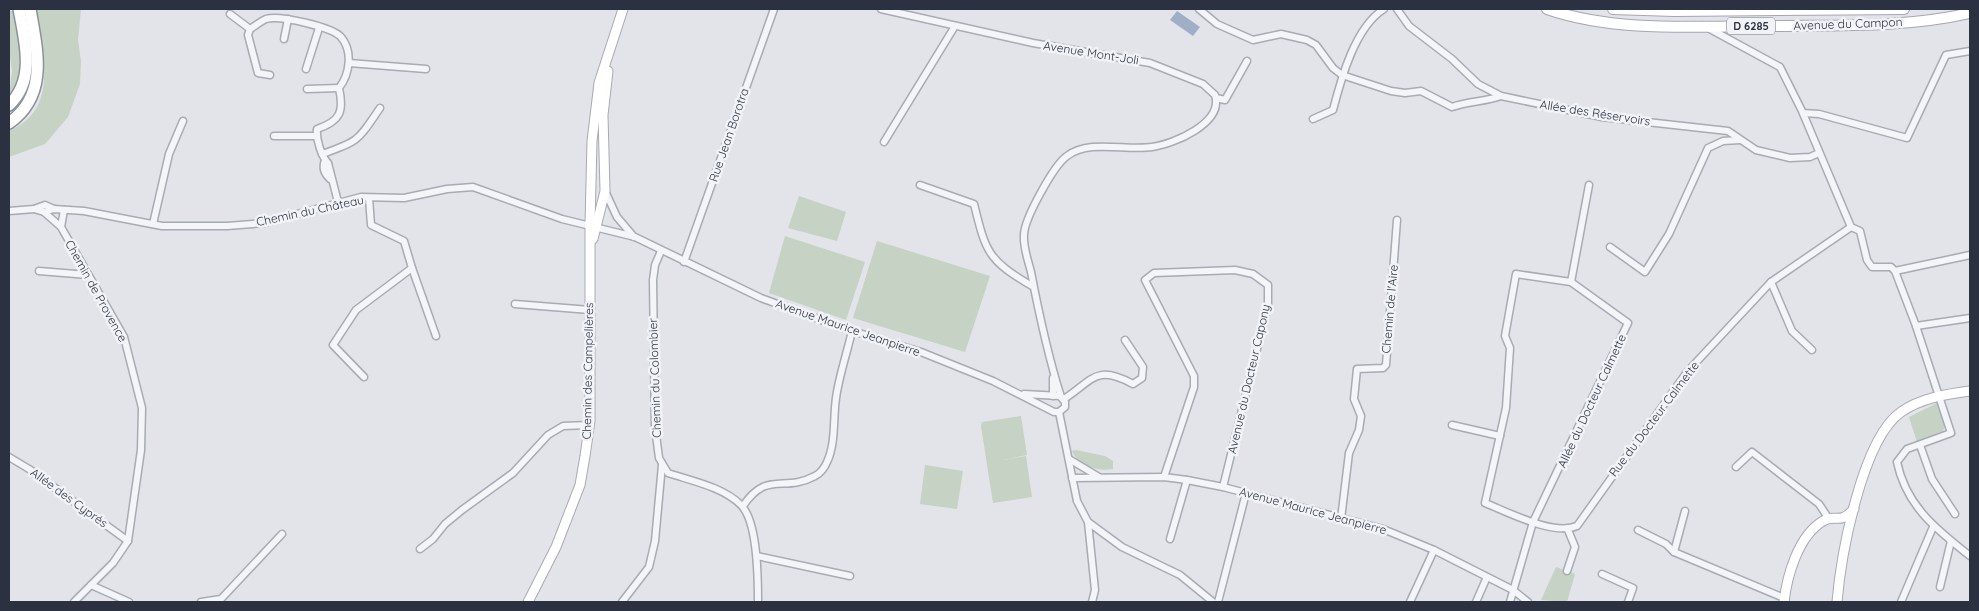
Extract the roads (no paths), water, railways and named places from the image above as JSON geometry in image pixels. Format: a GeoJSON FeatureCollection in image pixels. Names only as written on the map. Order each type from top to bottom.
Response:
{"type":"FeatureCollection","features":[{"type":"Feature","properties":{"kind":"highway"},"geometry":{"type":"LineString","coordinates":[[9,115],[19,104],[28,89],[30,73],[20,9]]}},
{"type":"Feature","properties":{"kind":"highway"},"geometry":{"type":"LineString","coordinates":[[9,123],[26,107],[38,80],[39,60],[30,9]]}},
{"type":"Feature","properties":{"kind":"highway"},"geometry":{"type":"LineString","coordinates":[[9,106],[23,84],[27,60]]}},
{"type":"Feature","properties":{"kind":"main road","name":"Chemin des Campelières"},"geometry":{"type":"LineString","coordinates":[[532,600],[556,547],[580,485],[589,425],[590,247],[593,225],[595,114],[600,83],[623,9]]}},
{"type":"Feature","properties":{"kind":"main road","name":"Avenue du Campon"},"geometry":{"type":"LineString","coordinates":[[1547,9],[1574,17],[1607,22],[1704,26],[1872,25],[1936,20],[1970,13]]}},
{"type":"Feature","properties":{"kind":"main road","name":"Avenue du Campon"},"geometry":{"type":"LineString","coordinates":[[1613,9],[1904,9]]}},
{"type":"Feature","properties":{"kind":"main road","name":"Chemin des Campelières"},"geometry":{"type":"LineString","coordinates":[[593,225],[605,191],[603,115],[611,51]]}},
{"type":"Feature","properties":{"kind":"main road"},"geometry":{"type":"LineString","coordinates":[[1837,602],[1846,540],[1854,509],[1872,450],[1884,429],[1902,411],[1940,396],[1970,391]]}},
{"type":"Feature","properties":{"kind":"main road"},"geometry":{"type":"LineString","coordinates":[[1784,600],[1790,575],[1802,546],[1818,525],[1829,519],[1839,520],[1854,509]]}},
{"type":"Feature","properties":{"kind":"main road"},"geometry":{"type":"LineString","coordinates":[[1839,520],[1844,528],[1846,540]]}},
{"type":"Feature","properties":{"kind":"street","name":"Rue Jean Borotra"},"geometry":{"type":"LineString","coordinates":[[684,262],[774,9]]}},
{"type":"Feature","properties":{"kind":"street","name":"Avenue Mont-Joli"},"geometry":{"type":"LineString","coordinates":[[881,9],[1032,43],[1150,63],[1203,84],[1212,91],[1216,98]]}},
{"type":"Feature","properties":{"kind":"street"},"geometry":{"type":"LineString","coordinates":[[1199,9],[1217,24],[1253,40],[1281,34],[1311,42],[1333,68],[1342,75],[1398,92],[1421,92],[1452,107],[1468,101],[1489,101],[1501,96]]}},
{"type":"Feature","properties":{"kind":"street"},"geometry":{"type":"LineString","coordinates":[[1313,119],[1333,110],[1342,75],[1362,32],[1384,9]]}},
{"type":"Feature","properties":{"kind":"street","name":"Allée des Réservoirs"},"geometry":{"type":"LineString","coordinates":[[1397,9],[1409,26],[1452,59],[1478,84],[1501,96],[1602,117],[1728,131],[1756,150],[1790,158],[1810,157],[1819,153]]}},
{"type":"Feature","properties":{"kind":"street"},"geometry":{"type":"LineString","coordinates":[[230,14],[250,29]]}},
{"type":"Feature","properties":{"kind":"street"},"geometry":{"type":"LineString","coordinates":[[270,74],[258,73],[248,35],[250,29],[266,19],[288,19],[336,32],[346,47],[349,63],[339,88],[342,109],[337,117],[328,125],[317,129],[316,136],[323,157],[328,163],[330,178],[338,202]]}},
{"type":"Feature","properties":{"kind":"street"},"geometry":{"type":"LineString","coordinates":[[284,39],[288,19]]}},
{"type":"Feature","properties":{"kind":"street"},"geometry":{"type":"LineString","coordinates":[[884,142],[955,26]]}},
{"type":"Feature","properties":{"kind":"street"},"geometry":{"type":"LineString","coordinates":[[1704,26],[1780,66],[1803,113],[1851,227],[1860,231],[1867,260],[1872,267],[1891,267],[1895,271],[1916,326],[1951,433],[1908,449],[1898,462],[1901,480],[1911,498],[1933,527],[1970,556]]}},
{"type":"Feature","properties":{"kind":"street"},"geometry":{"type":"LineString","coordinates":[[1732,26],[1728,33],[1734,41]]}},
{"type":"Feature","properties":{"kind":"street"},"geometry":{"type":"LineString","coordinates":[[306,69],[319,28]]}},
{"type":"Feature","properties":{"kind":"street"},"geometry":{"type":"LineString","coordinates":[[1803,113],[1819,114],[1907,138],[1946,55],[1970,50]]}},
{"type":"Feature","properties":{"kind":"street"},"geometry":{"type":"LineString","coordinates":[[1054,375],[1053,396],[1048,403],[1054,412],[1059,412],[1065,407],[1054,375],[1032,286],[1024,242],[1024,230],[1062,160],[1078,150],[1092,147],[1144,148],[1166,144],[1208,121],[1215,111],[1216,98],[1225,100],[1247,61]]}},
{"type":"Feature","properties":{"kind":"street"},"geometry":{"type":"LineString","coordinates":[[349,63],[426,69]]}},
{"type":"Feature","properties":{"kind":"street"},"geometry":{"type":"LineString","coordinates":[[307,90],[339,88]]}},
{"type":"Feature","properties":{"kind":"street"},"geometry":{"type":"LineString","coordinates":[[323,157],[359,139],[380,108]]}},
{"type":"Feature","properties":{"kind":"street"},"geometry":{"type":"LineString","coordinates":[[154,224],[169,154],[183,121]]}},
{"type":"Feature","properties":{"kind":"street"},"geometry":{"type":"LineString","coordinates":[[274,136],[316,136]]}},
{"type":"Feature","properties":{"kind":"street"},"geometry":{"type":"LineString","coordinates":[[1610,246],[1645,272],[1670,234],[1708,148],[1723,141],[1740,140]]}},
{"type":"Feature","properties":{"kind":"street"},"geometry":{"type":"LineString","coordinates":[[920,185],[974,204],[984,245],[1003,269],[1032,286]]}},
{"type":"Feature","properties":{"kind":"street"},"geometry":{"type":"LineString","coordinates":[[1567,571],[1575,547],[1568,530],[1533,522],[1484,503],[1506,408],[1510,348],[1505,336],[1516,274],[1571,282],[1589,185]]}},
{"type":"Feature","properties":{"kind":"street","name":"Chemin du Château"},"geometry":{"type":"LineString","coordinates":[[9,211],[34,209],[45,205],[54,209],[154,224],[227,226],[264,223],[338,202],[368,198],[404,198],[447,189],[473,187],[562,219],[593,225]]}},
{"type":"Feature","properties":{"kind":"street"},"geometry":{"type":"LineString","coordinates":[[605,191],[617,217],[635,238]]}},
{"type":"Feature","properties":{"kind":"street"},"geometry":{"type":"LineString","coordinates":[[368,198],[371,225],[404,241],[436,336]]}},
{"type":"Feature","properties":{"kind":"street","name":"Chemin du Château"},"geometry":{"type":"LineString","coordinates":[[34,209],[44,212],[54,209]]}},
{"type":"Feature","properties":{"kind":"street","name":"Chemin de Provence"},"geometry":{"type":"LineString","coordinates":[[61,228],[64,210]]}},
{"type":"Feature","properties":{"kind":"street","name":"Chemin de Provence"},"geometry":{"type":"LineString","coordinates":[[44,212],[61,228],[124,337],[142,408],[141,450],[128,541],[114,562],[74,602]]}},
{"type":"Feature","properties":{"kind":"street","name":"Chemin de l'Aire"},"geometry":{"type":"LineString","coordinates":[[1341,519],[1349,453],[1359,430],[1361,416],[1354,398],[1357,369],[1383,368],[1386,365],[1397,220]]}},
{"type":"Feature","properties":{"kind":"street","name":"Avenue Maurice Jeanpierre"},"geometry":{"type":"LineString","coordinates":[[593,225],[635,238],[761,298],[852,331],[913,349],[1024,394],[1050,408]]}},
{"type":"Feature","properties":{"kind":"street","name":"Rue du Docteur Calmette"},"geometry":{"type":"LineString","coordinates":[[1568,530],[1576,526],[1687,372],[1771,282],[1851,227]]}},
{"type":"Feature","properties":{"kind":"street","name":"Chemin du Colombier"},"geometry":{"type":"LineString","coordinates":[[622,602],[649,568],[655,541],[662,465],[655,427],[653,280],[655,265],[661,251]]}},
{"type":"Feature","properties":{"kind":"street"},"geometry":{"type":"LineString","coordinates":[[1895,271],[1970,254]]}},
{"type":"Feature","properties":{"kind":"street"},"geometry":{"type":"LineString","coordinates":[[364,377],[333,344],[356,310],[412,268]]}},
{"type":"Feature","properties":{"kind":"street","name":"Avenue du Docteur Capony"},"geometry":{"type":"LineString","coordinates":[[1164,477],[1194,387],[1194,376],[1145,280],[1154,273],[1235,270],[1253,274],[1268,285],[1268,304],[1223,487]]}},
{"type":"Feature","properties":{"kind":"street"},"geometry":{"type":"LineString","coordinates":[[39,271],[88,275]]}},
{"type":"Feature","properties":{"kind":"street","name":"Allée du Docteur Calmette"},"geometry":{"type":"LineString","coordinates":[[1533,522],[1628,323],[1571,282]]}},
{"type":"Feature","properties":{"kind":"street"},"geometry":{"type":"LineString","coordinates":[[1771,282],[1792,331],[1812,350]]}},
{"type":"Feature","properties":{"kind":"street"},"geometry":{"type":"LineString","coordinates":[[516,304],[590,310]]}},
{"type":"Feature","properties":{"kind":"street"},"geometry":{"type":"LineString","coordinates":[[1916,326],[1970,318]]}},
{"type":"Feature","properties":{"kind":"street"},"geometry":{"type":"LineString","coordinates":[[742,506],[751,494],[769,483],[793,485],[818,476],[827,462],[832,446],[836,397],[852,331]]}},
{"type":"Feature","properties":{"kind":"street"},"geometry":{"type":"LineString","coordinates":[[1053,396],[1063,398],[1092,377],[1102,374],[1121,378],[1133,384],[1142,378],[1143,367],[1125,340]]}},
{"type":"Feature","properties":{"kind":"street","name":"Avenue Maurice Jeanpierre"},"geometry":{"type":"LineString","coordinates":[[1024,394],[1053,396]]}},
{"type":"Feature","properties":{"kind":"street"},"geometry":{"type":"LineString","coordinates":[[1059,412],[1072,478],[1081,511],[1088,522],[1122,547],[1180,575],[1213,602]]}},
{"type":"Feature","properties":{"kind":"street"},"geometry":{"type":"LineString","coordinates":[[420,549],[433,539],[445,524],[462,510],[517,470],[548,434],[563,426],[589,425]]}},
{"type":"Feature","properties":{"kind":"street"},"geometry":{"type":"LineString","coordinates":[[1452,425],[1500,436]]}},
{"type":"Feature","properties":{"kind":"street"},"geometry":{"type":"LineString","coordinates":[[1920,445],[1932,478],[1956,514]]}},
{"type":"Feature","properties":{"kind":"street"},"geometry":{"type":"LineString","coordinates":[[1736,467],[1752,452],[1819,504],[1829,519]]}},
{"type":"Feature","properties":{"kind":"street","name":"Allée des Cyprés"},"geometry":{"type":"LineString","coordinates":[[9,457],[30,469],[128,541]]}},
{"type":"Feature","properties":{"kind":"street"},"geometry":{"type":"LineString","coordinates":[[1069,459],[1100,477]]}},
{"type":"Feature","properties":{"kind":"street"},"geometry":{"type":"LineString","coordinates":[[662,465],[668,473],[717,489],[742,506],[752,531],[757,556],[758,602]]}},
{"type":"Feature","properties":{"kind":"street","name":"Avenue Maurice Jeanpierre"},"geometry":{"type":"LineString","coordinates":[[1072,478],[1164,477],[1186,480],[1223,487],[1382,529],[1434,550],[1513,590],[1528,602]]}},
{"type":"Feature","properties":{"kind":"street"},"geometry":{"type":"LineString","coordinates":[[1170,539],[1186,480]]}},
{"type":"Feature","properties":{"kind":"street"},"geometry":{"type":"LineString","coordinates":[[1218,602],[1246,493]]}},
{"type":"Feature","properties":{"kind":"street"},"geometry":{"type":"LineString","coordinates":[[1674,552],[1685,511]]}},
{"type":"Feature","properties":{"kind":"street"},"geometry":{"type":"LineString","coordinates":[[1088,522],[1095,590],[1092,602]]}},
{"type":"Feature","properties":{"kind":"street"},"geometry":{"type":"LineString","coordinates":[[1510,602],[1533,522]]}},
{"type":"Feature","properties":{"kind":"street"},"geometry":{"type":"LineString","coordinates":[[1900,602],[1933,527]]}},
{"type":"Feature","properties":{"kind":"street"},"geometry":{"type":"LineString","coordinates":[[1638,530],[1666,544],[1674,552],[1784,600]]}},
{"type":"Feature","properties":{"kind":"street"},"geometry":{"type":"LineString","coordinates":[[201,602],[221,599],[282,534]]}},
{"type":"Feature","properties":{"kind":"street"},"geometry":{"type":"LineString","coordinates":[[1940,587],[1951,541]]}},
{"type":"Feature","properties":{"kind":"street"},"geometry":{"type":"LineString","coordinates":[[1410,602],[1434,550]]}},
{"type":"Feature","properties":{"kind":"street"},"geometry":{"type":"LineString","coordinates":[[757,556],[850,576]]}},
{"type":"Feature","properties":{"kind":"street"},"geometry":{"type":"LineString","coordinates":[[1602,574],[1633,588],[1628,602]]}},
{"type":"Feature","properties":{"kind":"street"},"geometry":{"type":"LineString","coordinates":[[1476,602],[1487,577]]}},
{"type":"Feature","properties":{"kind":"street"},"geometry":{"type":"LineString","coordinates":[[91,585],[129,602]]}},
{"type":"Feature","properties":{"kind":"water"},"geometry":{"type":"Polygon","coordinates":[[[1177,11],[1200,27],[1193,36],[1170,20],[1177,11]]]}}]}
